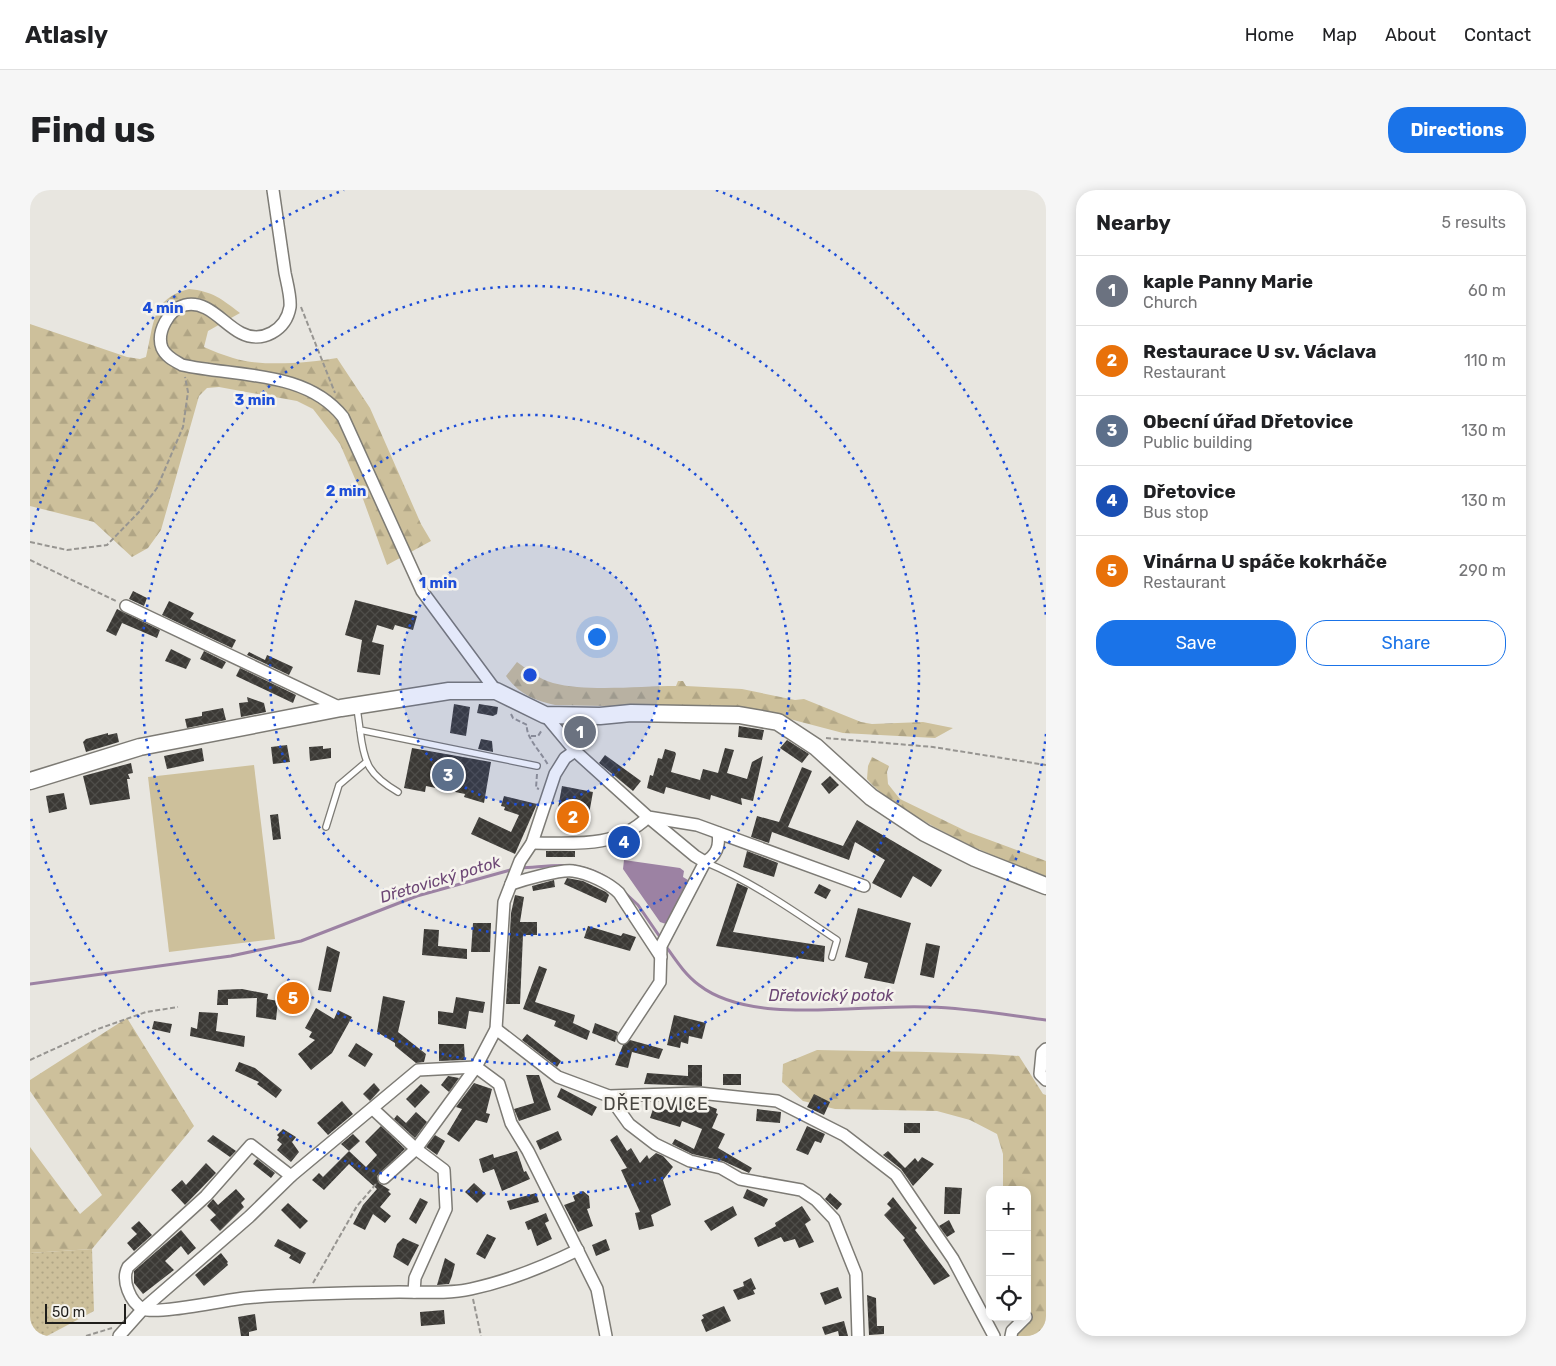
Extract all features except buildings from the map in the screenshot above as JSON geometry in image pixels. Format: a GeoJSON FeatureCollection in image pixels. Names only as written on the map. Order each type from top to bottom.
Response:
{"type":"FeatureCollection","features":[{"type":"Feature","properties":{"kind":"main road"},"geometry":{"type":"LineString","coordinates":[[30,781],[140,747],[349,707],[449,691],[496,691],[544,720],[631,713],[739,715],[778,722],[802,736],[871,797],[925,833],[975,858],[1046,886]]}},
{"type":"Feature","properties":{"kind":"street"},"geometry":{"type":"LineString","coordinates":[[274,190],[290,306],[285,320],[279,329],[256,337],[242,334],[214,312],[199,305],[184,305],[172,312],[164,323],[161,334],[162,348],[170,358],[182,365],[282,380],[323,396],[343,417],[422,591],[496,691]]}},
{"type":"Feature","properties":{"kind":"street"},"geometry":{"type":"LineString","coordinates":[[126,606],[349,707]]}},
{"type":"Feature","properties":{"kind":"street"},"geometry":{"type":"LineString","coordinates":[[544,720],[648,817],[705,862]]}},
{"type":"Feature","properties":{"kind":"street"},"geometry":{"type":"LineString","coordinates":[[384,1178],[416,1149],[476,1067],[496,1029],[504,902],[520,860],[532,843],[555,774],[565,758],[575,750]]}},
{"type":"Feature","properties":{"kind":"street"},"geometry":{"type":"LineString","coordinates":[[648,817],[697,825],[864,886]]}},
{"type":"Feature","properties":{"kind":"street"},"geometry":{"type":"LineString","coordinates":[[532,843],[611,840],[636,829],[648,817]]}},
{"type":"Feature","properties":{"kind":"street"},"geometry":{"type":"LineString","coordinates":[[623,1038],[660,982],[661,946],[705,862],[714,857],[719,844],[718,833]]}},
{"type":"Feature","properties":{"kind":"street"},"geometry":{"type":"LineString","coordinates":[[513,879],[526,879],[572,870],[612,886],[619,893],[661,957]]}},
{"type":"Feature","properties":{"kind":"street"},"geometry":{"type":"LineString","coordinates":[[496,1029],[558,1078],[609,1096],[699,1093],[777,1101],[844,1135],[896,1176],[954,1259],[994,1336]]}},
{"type":"Feature","properties":{"kind":"street"},"geometry":{"type":"LineString","coordinates":[[1046,1049],[1042,1054],[1040,1074],[1046,1080]]}},
{"type":"Feature","properties":{"kind":"street"},"geometry":{"type":"LineString","coordinates":[[119,1336],[143,1309],[249,1217],[291,1176],[418,1070],[476,1067],[499,1084],[510,1124],[528,1151],[597,1289],[606,1336]]}},
{"type":"Feature","properties":{"kind":"street"},"geometry":{"type":"LineString","coordinates":[[609,1096],[629,1124],[655,1144],[690,1161],[721,1168],[740,1180],[801,1190],[816,1200],[834,1219],[856,1274],[858,1336]]}},
{"type":"Feature","properties":{"kind":"street"},"geometry":{"type":"LineString","coordinates":[[373,1109],[416,1149],[444,1170],[446,1209],[415,1278],[414,1292]]}},
{"type":"Feature","properties":{"kind":"street"},"geometry":{"type":"LineString","coordinates":[[291,1176],[251,1145],[206,1196],[128,1267],[124,1275],[124,1281],[143,1309],[157,1312],[214,1301],[307,1293],[470,1290],[531,1272],[578,1250]]}},
{"type":"Feature","properties":{"kind":"street"},"geometry":{"type":"LineString","coordinates":[[1011,1336],[1012,1331],[1024,1321]]}},
{"type":"Feature","properties":{"kind":"lane"},"geometry":{"type":"LineString","coordinates":[[349,707],[360,730],[365,763],[378,781],[398,792]]}},
{"type":"Feature","properties":{"kind":"lane"},"geometry":{"type":"LineString","coordinates":[[360,730],[537,766]]}},
{"type":"Feature","properties":{"kind":"lane"},"geometry":{"type":"LineString","coordinates":[[326,827],[340,785],[365,763]]}},
{"type":"Feature","properties":{"kind":"lane"},"geometry":{"type":"LineString","coordinates":[[705,862],[740,876],[837,940],[832,957]]}},
{"type":"Feature","properties":{"kind":"path"},"geometry":{"type":"LineString","coordinates":[[288,289],[302,308],[343,417]]}},
{"type":"Feature","properties":{"kind":"path"},"geometry":{"type":"LineString","coordinates":[[30,542],[67,550],[107,545],[139,512],[157,488],[182,426],[188,392],[182,365]]}},
{"type":"Feature","properties":{"kind":"path"},"geometry":{"type":"LineString","coordinates":[[30,560],[126,606]]}},
{"type":"Feature","properties":{"kind":"path"},"geometry":{"type":"LineString","coordinates":[[509,711],[513,718],[527,725]]}},
{"type":"Feature","properties":{"kind":"path"},"geometry":{"type":"LineString","coordinates":[[531,736],[534,737],[541,733],[544,720]]}},
{"type":"Feature","properties":{"kind":"path"},"geometry":{"type":"LineString","coordinates":[[530,722],[526,729],[531,736],[531,741],[542,753],[548,772],[555,774]]}},
{"type":"Feature","properties":{"kind":"path"},"geometry":{"type":"LineString","coordinates":[[802,736],[933,746],[1046,765]]}},
{"type":"Feature","properties":{"kind":"path"},"geometry":{"type":"LineString","coordinates":[[537,766],[536,788],[542,790]]}},
{"type":"Feature","properties":{"kind":"path"},"geometry":{"type":"LineString","coordinates":[[30,1060],[98,1029],[146,1012],[178,1007]]}},
{"type":"Feature","properties":{"kind":"path"},"geometry":{"type":"LineString","coordinates":[[307,1293],[333,1251],[357,1206],[369,1190],[384,1178]]}},
{"type":"Feature","properties":{"kind":"path"},"geometry":{"type":"LineString","coordinates":[[470,1290],[482,1336]]}},
{"type":"Feature","properties":{"kind":"path"},"geometry":{"type":"LineString","coordinates":[[86,1336],[130,1322]]}},
{"type":"Feature","properties":{"kind":"green space"},"geometry":{"type":"Polygon","coordinates":[[[189,289],[216,296],[240,313],[208,331],[204,347],[244,361],[299,363],[337,358],[370,408],[421,524],[431,541],[387,565],[359,488],[340,444],[313,409],[297,401],[219,387],[207,388],[199,396],[161,530],[148,548],[132,557],[94,522],[30,506],[30,324],[127,357],[140,359],[146,357],[153,324],[161,306],[167,299],[189,289]]]}},
{"type":"Feature","properties":{"kind":"green space"},"geometry":{"type":"Polygon","coordinates":[[[517,662],[543,679],[567,686],[597,688],[676,686],[678,681],[683,681],[686,686],[742,689],[795,700],[804,699],[861,722],[872,724],[923,722],[953,728],[935,738],[843,733],[752,709],[555,705],[540,701],[522,692],[511,682],[506,676],[517,662]]]}},
{"type":"Feature","properties":{"kind":"green space"},"geometry":{"type":"Polygon","coordinates":[[[592,723],[582,740],[576,743],[560,724],[592,723]]]}},
{"type":"Feature","properties":{"kind":"green space"},"geometry":{"type":"Polygon","coordinates":[[[872,757],[889,766],[887,772],[888,784],[900,799],[968,832],[1046,861],[1046,876],[974,847],[906,810],[880,792],[867,779],[868,766],[872,757]]]}},
{"type":"Feature","properties":{"kind":"green space"},"geometry":{"type":"Polygon","coordinates":[[[254,765],[275,939],[169,952],[148,777],[254,765]]]}},
{"type":"Feature","properties":{"kind":"green space"},"geometry":{"type":"Polygon","coordinates":[[[127,1018],[194,1126],[92,1249],[30,1253],[30,1147],[80,1214],[102,1195],[30,1091],[30,1080],[127,1018]]]}},
{"type":"Feature","properties":{"kind":"green space"},"geometry":{"type":"Polygon","coordinates":[[[817,1050],[943,1052],[1019,1056],[1043,1094],[1046,1095],[1046,1336],[1017,1336],[1012,1321],[1031,1321],[1031,1186],[1003,1186],[1003,1154],[997,1134],[970,1120],[937,1111],[835,1109],[803,1101],[782,1082],[783,1064],[817,1050]]]}},
{"type":"Feature","properties":{"kind":"green space"},"geometry":{"type":"Polygon","coordinates":[[[92,1249],[94,1311],[47,1336],[30,1336],[30,1253],[92,1249]]]}},
{"type":"Feature","properties":{"kind":"shaded area"},"geometry":{"type":"Polygon","coordinates":[[[624,860],[680,868],[684,871],[683,877],[688,880],[666,924],[660,922],[623,869],[624,860]]]}},
{"type":"Feature","properties":{"kind":"waterway","name":"Dřetovický potok"},"geometry":{"type":"LineString","coordinates":[[520,868],[557,865],[579,867],[589,869],[612,881]]}},
{"type":"Feature","properties":{"kind":"waterway","name":"Dřetovický potok"},"geometry":{"type":"LineString","coordinates":[[30,984],[231,956],[301,941],[417,896],[514,869]]}},
{"type":"Feature","properties":{"kind":"waterway","name":"Dřetovický potok"},"geometry":{"type":"LineString","coordinates":[[624,892],[638,905],[662,940]]}},
{"type":"Feature","properties":{"kind":"waterway","name":"Dřetovický potok"},"geometry":{"type":"LineString","coordinates":[[665,945],[685,972],[699,985],[722,998],[749,1006],[810,1010],[903,1007],[944,1008],[1046,1020]]}},
{"type":"Feature","properties":{"kind":"place","name":"kaple Panny Marie"},"geometry":{"type":"Point","coordinates":[580,732]}},
{"type":"Feature","properties":{"kind":"place","name":"Obecní úřad Dřetovice"},"geometry":{"type":"Point","coordinates":[448,775]}},
{"type":"Feature","properties":{"kind":"place","name":"Restaurace U sv. Václava"},"geometry":{"type":"Point","coordinates":[573,817]}},
{"type":"Feature","properties":{"kind":"place","name":"Dřetovice"},"geometry":{"type":"Point","coordinates":[624,842]}},
{"type":"Feature","properties":{"kind":"place","name":"Vinárna U spáče kokrháče"},"geometry":{"type":"Point","coordinates":[293,998]}},
{"type":"Feature","properties":{"kind":"district","name":"DŘETOVICE"},"geometry":{"type":"Point","coordinates":[656,1104]}}]}
